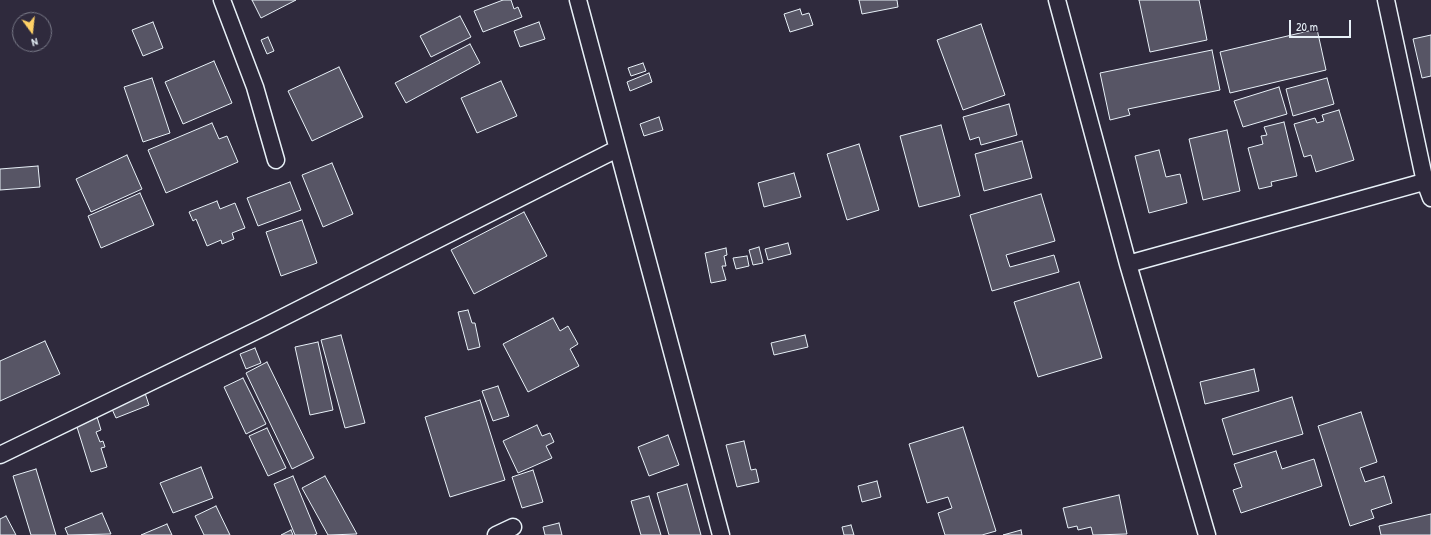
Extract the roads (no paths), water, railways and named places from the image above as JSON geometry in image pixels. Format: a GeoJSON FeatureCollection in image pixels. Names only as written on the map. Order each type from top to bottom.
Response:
{"type":"FeatureCollection","features":[{"type":"Feature","properties":{"kind":"street"},"geometry":{"type":"LineString","coordinates":[[222,0],[255,87],[276,160]]}},
{"type":"Feature","properties":{"kind":"street"},"geometry":{"type":"LineString","coordinates":[[578,0],[721,535]]}},
{"type":"Feature","properties":{"kind":"street"},"geometry":{"type":"LineString","coordinates":[[1057,0],[1128,264],[1207,535]]}},
{"type":"Feature","properties":{"kind":"street"},"geometry":{"type":"LineString","coordinates":[[1386,0],[1431,198]]}},
{"type":"Feature","properties":{"kind":"street"},"geometry":{"type":"LineString","coordinates":[[0,455],[264,327],[617,149]]}},
{"type":"Feature","properties":{"kind":"street"},"geometry":{"type":"LineString","coordinates":[[1128,264],[1428,181]]}},
{"type":"Feature","properties":{"kind":"street"},"geometry":{"type":"LineString","coordinates":[[496,535],[513,527]]}}]}
